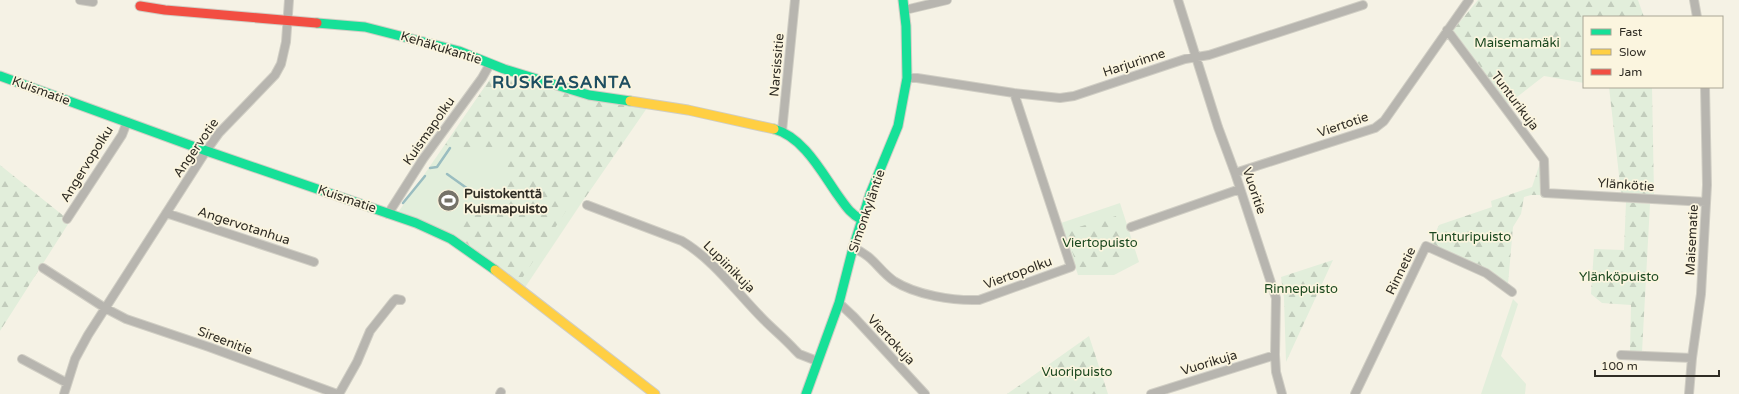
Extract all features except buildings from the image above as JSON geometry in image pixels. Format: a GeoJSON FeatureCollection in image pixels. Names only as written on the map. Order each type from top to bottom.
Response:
{"type":"FeatureCollection","features":[{"type":"Feature","properties":{"kind":"street"},"geometry":{"type":"LineString","coordinates":[[80,0],[93,2]]}},
{"type":"Feature","properties":{"kind":"street","name":"Angervotie"},"geometry":{"type":"LineString","coordinates":[[64,394],[75,359],[88,335],[206,151],[219,133],[275,75],[281,64],[286,42],[290,0]]}},
{"type":"Feature","properties":{"kind":"street","name":"Narsissitie"},"geometry":{"type":"LineString","coordinates":[[782,131],[795,0]]}},
{"type":"Feature","properties":{"kind":"street","name":"Simonkyläntie"},"geometry":{"type":"LineString","coordinates":[[806,394],[839,303],[862,220],[876,180],[898,126],[906,78],[905,10],[903,0]]}},
{"type":"Feature","properties":{"kind":"street"},"geometry":{"type":"LineString","coordinates":[[905,10],[947,0]]}},
{"type":"Feature","properties":{"kind":"street","name":"Vuoritie"},"geometry":{"type":"LineString","coordinates":[[1178,0],[1195,58],[1276,298],[1275,356],[1276,372],[1282,394]]}},
{"type":"Feature","properties":{"kind":"street","name":"Viertotie"},"geometry":{"type":"LineString","coordinates":[[1235,174],[1375,128],[1384,121],[1469,0]]}},
{"type":"Feature","properties":{"kind":"street"},"geometry":{"type":"LineString","coordinates":[[1694,0],[1697,16]]}},
{"type":"Feature","properties":{"kind":"street","name":"Harjurinne"},"geometry":{"type":"LineString","coordinates":[[906,78],[917,78],[1014,93],[1060,98],[1074,96],[1185,59],[1209,55],[1363,5]]}},
{"type":"Feature","properties":{"kind":"street","name":"Kehäkukantie"},"geometry":{"type":"LineString","coordinates":[[140,6],[165,10],[288,19],[365,27],[459,51],[482,58],[490,64],[589,95],[693,112],[782,131],[798,142],[821,171],[852,215],[862,220]]}},
{"type":"Feature","properties":{"kind":"street","name":"Tunturikuja"},"geometry":{"type":"LineString","coordinates":[[1447,30],[1544,160],[1545,193]]}},
{"type":"Feature","properties":{"kind":"street","name":"Kuismapolku"},"geometry":{"type":"LineString","coordinates":[[388,214],[423,159],[482,78],[490,64]]}},
{"type":"Feature","properties":{"kind":"street","name":"Kuismatie"},"geometry":{"type":"LineString","coordinates":[[0,76],[206,151],[416,223],[451,239],[483,261],[655,394]]}},
{"type":"Feature","properties":{"kind":"street","name":"Maisematie"},"geometry":{"type":"LineString","coordinates":[[1689,394],[1692,358],[1701,294],[1706,202],[1705,88]]}},
{"type":"Feature","properties":{"kind":"street","name":"Viertopolku"},"geometry":{"type":"LineString","coordinates":[[853,248],[866,253],[894,280],[916,291],[965,300],[979,300],[1071,267],[1014,93]]}},
{"type":"Feature","properties":{"kind":"street","name":"Angervopolku"},"geometry":{"type":"LineString","coordinates":[[67,220],[122,135],[127,122]]}},
{"type":"Feature","properties":{"kind":"street"},"geometry":{"type":"LineString","coordinates":[[1131,227],[1240,189]]}},
{"type":"Feature","properties":{"kind":"street","name":"Ylänkötie"},"geometry":{"type":"LineString","coordinates":[[1545,193],[1706,202]]}},
{"type":"Feature","properties":{"kind":"street","name":"Lupiinikuja"},"geometry":{"type":"LineString","coordinates":[[587,205],[682,241],[693,247],[711,262],[764,320],[799,354],[817,361]]}},
{"type":"Feature","properties":{"kind":"street","name":"Angervotanhua"},"geometry":{"type":"LineString","coordinates":[[166,213],[314,262]]}},
{"type":"Feature","properties":{"kind":"street","name":"Rinnetie"},"geometry":{"type":"LineString","coordinates":[[1355,394],[1426,246],[1486,273],[1512,292]]}},
{"type":"Feature","properties":{"kind":"street"},"geometry":{"type":"LineString","coordinates":[[43,268],[105,308]]}},
{"type":"Feature","properties":{"kind":"street"},"geometry":{"type":"LineString","coordinates":[[338,394],[357,362],[370,331],[393,302],[396,299],[401,300]]}},
{"type":"Feature","properties":{"kind":"street","name":"Viertokuja"},"geometry":{"type":"LineString","coordinates":[[839,303],[854,317],[925,394]]}},
{"type":"Feature","properties":{"kind":"street","name":"Sireenitie"},"geometry":{"type":"LineString","coordinates":[[105,308],[131,321],[209,346],[338,394]]}},
{"type":"Feature","properties":{"kind":"street"},"geometry":{"type":"LineString","coordinates":[[1621,355],[1692,358]]}},
{"type":"Feature","properties":{"kind":"street","name":"Vuorikuja"},"geometry":{"type":"LineString","coordinates":[[1151,394],[1275,356]]}},
{"type":"Feature","properties":{"kind":"street"},"geometry":{"type":"LineString","coordinates":[[22,359],[67,383]]}},
{"type":"Feature","properties":{"kind":"green space","name":"Maisemamäki"},"geometry":{"type":"Polygon","coordinates":[[[1478,0],[1638,0],[1644,16],[1583,16],[1583,83],[1544,76],[1508,104],[1453,30],[1478,0]]]}},
{"type":"Feature","properties":{"kind":"green space"},"geometry":{"type":"Polygon","coordinates":[[[493,75],[531,86],[590,190],[524,289],[450,233],[399,211],[493,75]]]}},
{"type":"Feature","properties":{"kind":"green space"},"geometry":{"type":"Polygon","coordinates":[[[493,75],[531,86],[647,108],[585,198],[575,197],[519,283],[466,243],[460,228],[470,209],[506,210],[508,148],[481,150],[445,145],[493,75]]]}},
{"type":"Feature","properties":{"kind":"green space"},"geometry":{"type":"Polygon","coordinates":[[[1609,88],[1652,88],[1654,195],[1621,193],[1609,88]]]}},
{"type":"Feature","properties":{"kind":"green space","name":"Tunturipuisto"},"geometry":{"type":"Polygon","coordinates":[[[1540,163],[1542,198],[1540,195],[1524,197],[1521,214],[1513,227],[1508,284],[1490,270],[1430,244],[1439,225],[1492,207],[1491,201],[1532,187],[1540,163]]]}},
{"type":"Feature","properties":{"kind":"green space"},"geometry":{"type":"Polygon","coordinates":[[[0,165],[70,221],[0,331],[0,165]]]}},
{"type":"Feature","properties":{"kind":"green space","name":"Ylänköpuisto"},"geometry":{"type":"Polygon","coordinates":[[[1626,202],[1650,204],[1642,352],[1630,352],[1631,305],[1602,303],[1591,294],[1594,249],[1624,250],[1626,202]]]}},
{"type":"Feature","properties":{"kind":"green space","name":"Viertopuisto"},"geometry":{"type":"Polygon","coordinates":[[[1120,203],[1139,262],[1114,275],[1078,275],[1061,223],[1120,203]]]}},
{"type":"Feature","properties":{"kind":"green space","name":"Viertopuisto"},"geometry":{"type":"Polygon","coordinates":[[[1116,216],[1126,262],[1080,274],[1065,231],[1116,216]]]}},
{"type":"Feature","properties":{"kind":"green space","name":"Rinnepuisto"},"geometry":{"type":"Polygon","coordinates":[[[1333,260],[1286,362],[1284,298],[1281,277],[1333,260]]]}},
{"type":"Feature","properties":{"kind":"green space"},"geometry":{"type":"Polygon","coordinates":[[[1513,299],[1518,304],[1501,356],[1526,384],[1525,394],[1481,394],[1513,299]]]}},
{"type":"Feature","properties":{"kind":"green space","name":"Vuoripuisto"},"geometry":{"type":"Polygon","coordinates":[[[1089,336],[1108,394],[1007,394],[1089,336]]]}},
{"type":"Feature","properties":{"kind":"waterway"},"geometry":{"type":"LineString","coordinates":[[430,168],[437,167],[450,148]]}},
{"type":"Feature","properties":{"kind":"waterway"},"geometry":{"type":"LineString","coordinates":[[447,174],[475,194]]}},
{"type":"Feature","properties":{"kind":"waterway"},"geometry":{"type":"LineString","coordinates":[[403,203],[425,176]]}},
{"type":"Feature","properties":{"kind":"traffic: fast"},"geometry":{"type":"LineString","coordinates":[[806,394],[839,303],[853,248],[870,194],[898,126],[907,78],[906,26],[903,0]]}},
{"type":"Feature","properties":{"kind":"traffic: fast"},"geometry":{"type":"LineString","coordinates":[[317,23],[365,27],[459,51],[504,69],[589,95],[630,101]]}},
{"type":"Feature","properties":{"kind":"traffic: fast"},"geometry":{"type":"LineString","coordinates":[[0,76],[195,147],[416,223],[451,239],[495,270]]}},
{"type":"Feature","properties":{"kind":"traffic: fast"},"geometry":{"type":"LineString","coordinates":[[774,129],[794,139],[802,147],[818,165],[848,209],[862,220]]}},
{"type":"Feature","properties":{"kind":"traffic: slow"},"geometry":{"type":"LineString","coordinates":[[630,101],[688,110],[774,129]]}},
{"type":"Feature","properties":{"kind":"traffic: slow"},"geometry":{"type":"LineString","coordinates":[[495,270],[655,394]]}},
{"type":"Feature","properties":{"kind":"traffic: jam"},"geometry":{"type":"LineString","coordinates":[[140,6],[165,10],[317,23]]}},
{"type":"Feature","properties":{"kind":"place","name":"Puistokenttä Kuismapuisto"},"geometry":{"type":"Point","coordinates":[449,201]}},
{"type":"Feature","properties":{"kind":"district","name":"RUSKEASANTA"},"geometry":{"type":"Point","coordinates":[562,82]}}]}
